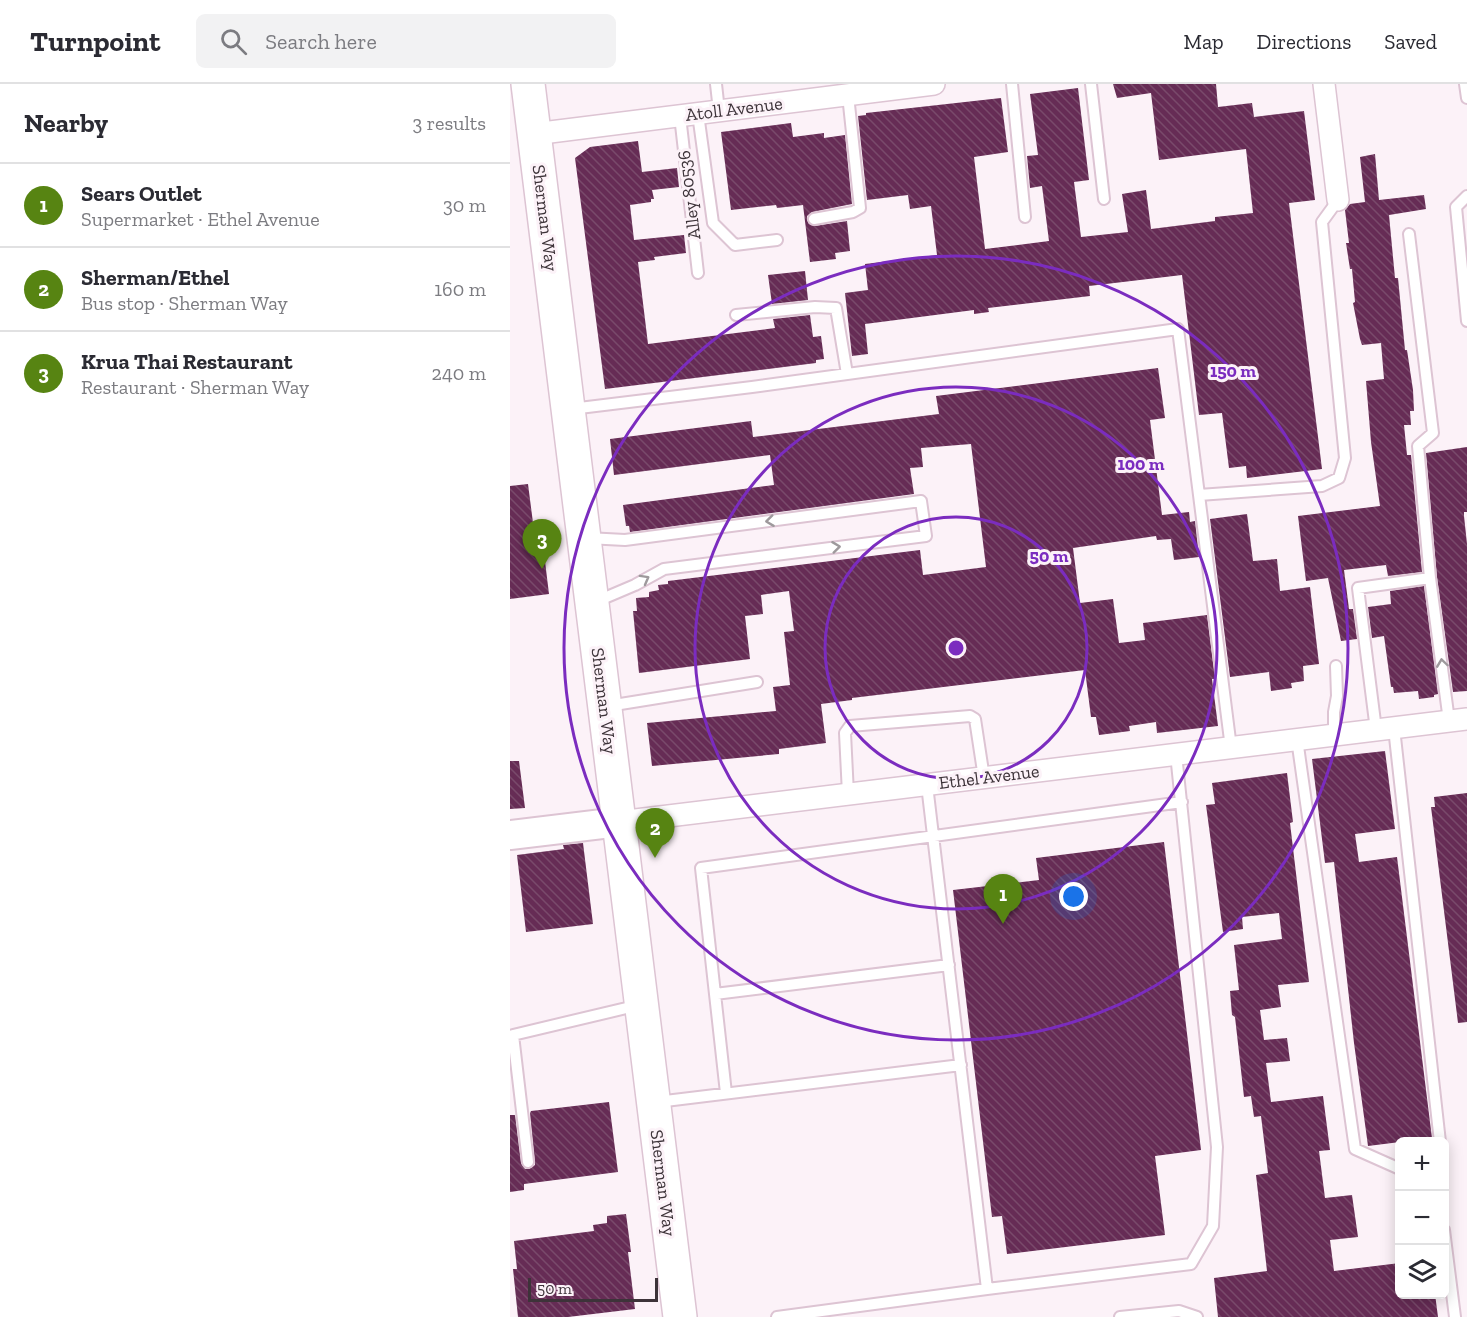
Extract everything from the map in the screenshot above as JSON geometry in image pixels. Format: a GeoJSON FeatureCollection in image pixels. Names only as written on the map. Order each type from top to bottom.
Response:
{"type":"FeatureCollection","features":[{"type":"Feature","properties":{"kind":"main road","name":"Sherman Way"},"geometry":{"type":"LineString","coordinates":[[528,84],[680,1317]]}},
{"type":"Feature","properties":{"kind":"street","name":"Atoll Avenue"},"geometry":{"type":"LineString","coordinates":[[534,134],[934,84]]}},
{"type":"Feature","properties":{"kind":"street"},"geometry":{"type":"LineString","coordinates":[[1324,84],[1338,200]]}},
{"type":"Feature","properties":{"kind":"street","name":"Ethel Avenue"},"geometry":{"type":"LineString","coordinates":[[510,835],[1458,720]]}},
{"type":"Feature","properties":{"kind":"lane"},"geometry":{"type":"LineString","coordinates":[[716,84],[719,111]]}},
{"type":"Feature","properties":{"kind":"lane"},"geometry":{"type":"LineString","coordinates":[[1012,84],[1025,217]]}},
{"type":"Feature","properties":{"kind":"lane"},"geometry":{"type":"LineString","coordinates":[[1091,84],[1104,199]]}},
{"type":"Feature","properties":{"kind":"lane"},"geometry":{"type":"LineString","coordinates":[[1465,84],[1467,98]]}},
{"type":"Feature","properties":{"kind":"lane"},"geometry":{"type":"LineString","coordinates":[[814,219],[853,212],[860,208],[848,95]]}},
{"type":"Feature","properties":{"kind":"lane"},"geometry":{"type":"LineString","coordinates":[[689,115],[712,223],[735,245],[777,240]]}},
{"type":"Feature","properties":{"kind":"lane","name":"Alley 80536"},"geometry":{"type":"LineString","coordinates":[[689,115],[698,273]]}},
{"type":"Feature","properties":{"kind":"lane"},"geometry":{"type":"LineString","coordinates":[[1467,196],[1456,207],[1467,321]]}},
{"type":"Feature","properties":{"kind":"lane"},"geometry":{"type":"LineString","coordinates":[[1199,495],[1322,486],[1339,478],[1345,458],[1322,222],[1338,200]]}},
{"type":"Feature","properties":{"kind":"lane"},"geometry":{"type":"LineString","coordinates":[[1409,234],[1433,433],[1418,446],[1430,578],[1458,720]]}},
{"type":"Feature","properties":{"kind":"lane"},"geometry":{"type":"LineString","coordinates":[[736,315],[815,306],[836,308],[847,374]]}},
{"type":"Feature","properties":{"kind":"lane"},"geometry":{"type":"LineString","coordinates":[[568,410],[1178,329],[1231,748]]}},
{"type":"Feature","properties":{"kind":"lane"},"geometry":{"type":"LineString","coordinates":[[584,538],[626,540],[921,501],[926,536],[664,568],[635,585],[592,604]]}},
{"type":"Feature","properties":{"kind":"lane"},"geometry":{"type":"LineString","coordinates":[[1430,578],[1358,588],[1385,729],[1439,1137]]}},
{"type":"Feature","properties":{"kind":"lane"},"geometry":{"type":"LineString","coordinates":[[1334,735],[1337,696],[1336,666]]}},
{"type":"Feature","properties":{"kind":"lane"},"geometry":{"type":"LineString","coordinates":[[605,706],[757,682]]}},
{"type":"Feature","properties":{"kind":"lane"},"geometry":{"type":"LineString","coordinates":[[848,794],[845,733],[850,726],[970,716],[975,719],[984,778]]}},
{"type":"Feature","properties":{"kind":"lane"},"geometry":{"type":"LineString","coordinates":[[1297,739],[1355,1149],[1395,1167]]}},
{"type":"Feature","properties":{"kind":"lane"},"geometry":{"type":"LineString","coordinates":[[777,1317],[1191,1264],[1213,1226],[1217,1147],[1176,754]]}},
{"type":"Feature","properties":{"kind":"lane"},"geometry":{"type":"LineString","coordinates":[[927,785],[987,1289]]}},
{"type":"Feature","properties":{"kind":"lane"},"geometry":{"type":"LineString","coordinates":[[726,1093],[701,868],[1182,802]]}},
{"type":"Feature","properties":{"kind":"lane"},"geometry":{"type":"LineString","coordinates":[[715,994],[949,965]]}},
{"type":"Feature","properties":{"kind":"lane"},"geometry":{"type":"LineString","coordinates":[[528,1162],[513,1035],[641,1004]]}},
{"type":"Feature","properties":{"kind":"lane"},"geometry":{"type":"LineString","coordinates":[[653,1102],[960,1065]]}},
{"type":"Feature","properties":{"kind":"lane"},"geometry":{"type":"LineString","coordinates":[[1446,1245],[1455,1317]]}},
{"type":"Feature","properties":{"kind":"lane"},"geometry":{"type":"LineString","coordinates":[[1120,1317],[1179,1311],[1197,1317]]}},
{"type":"Feature","properties":{"kind":"building"},"geometry":{"type":"Polygon","coordinates":[[[1113,84],[1216,84],[1218,107],[1252,103],[1254,117],[1304,111],[1315,200],[1289,203],[1322,469],[1247,478],[1246,466],[1229,468],[1222,413],[1199,415],[1182,275],[1089,286],[1090,296],[988,308],[989,312],[974,314],[974,310],[865,324],[868,354],[852,356],[845,293],[868,290],[865,264],[937,255],[931,206],[910,209],[908,195],[867,200],[858,116],[866,115],[866,113],[1001,98],[1008,152],[974,157],[985,249],[1049,241],[1042,186],[1030,188],[1027,156],[1038,155],[1030,94],[1078,88],[1089,180],[1074,182],[1081,237],[1128,232],[1122,194],[1146,190],[1151,229],[1215,221],[1215,217],[1253,213],[1246,149],[1159,160],[1151,93],[1117,98],[1113,84]]]}},
{"type":"Feature","properties":{"kind":"building"},"geometry":{"type":"Polygon","coordinates":[[[791,123],[793,137],[824,133],[824,138],[845,135],[852,204],[812,212],[807,216],[809,224],[815,226],[847,221],[850,251],[835,253],[836,259],[810,262],[803,205],[777,208],[776,205],[731,210],[721,132],[791,123]]]}},
{"type":"Feature","properties":{"kind":"building"},"geometry":{"type":"Polygon","coordinates":[[[638,141],[642,172],[677,168],[679,187],[652,190],[654,199],[651,199],[651,202],[630,205],[634,240],[684,235],[686,253],[654,257],[655,260],[638,262],[648,344],[775,328],[773,319],[810,315],[813,337],[821,336],[824,359],[816,360],[816,363],[605,389],[575,158],[590,147],[638,141]]]}},
{"type":"Feature","properties":{"kind":"building"},"geometry":{"type":"Polygon","coordinates":[[[1375,154],[1379,200],[1424,195],[1426,209],[1389,215],[1395,278],[1398,278],[1405,350],[1407,350],[1413,390],[1414,411],[1410,411],[1411,425],[1404,425],[1407,455],[1411,455],[1422,572],[1388,576],[1386,565],[1344,570],[1349,609],[1353,609],[1357,639],[1341,641],[1328,578],[1306,581],[1298,516],[1380,506],[1371,442],[1366,381],[1384,379],[1381,343],[1362,345],[1360,339],[1353,303],[1355,302],[1352,269],[1350,269],[1346,243],[1349,243],[1345,210],[1350,204],[1365,202],[1360,157],[1375,154]]]}},
{"type":"Feature","properties":{"kind":"building"},"geometry":{"type":"Polygon","coordinates":[[[805,271],[808,300],[772,304],[768,275],[805,271]]]}},
{"type":"Feature","properties":{"kind":"building"},"geometry":{"type":"Polygon","coordinates":[[[1158,368],[1165,418],[1150,420],[1162,515],[1189,512],[1190,522],[1195,521],[1199,557],[1174,560],[1171,539],[1157,540],[1156,536],[1073,548],[1080,603],[1113,599],[1119,643],[1145,640],[1143,623],[1207,615],[1218,726],[1157,733],[1156,722],[1129,726],[1130,731],[1099,735],[1096,717],[1091,717],[1085,670],[852,698],[852,700],[821,704],[826,743],[779,749],[779,754],[652,766],[647,723],[776,711],[773,687],[790,685],[784,632],[794,631],[789,591],[761,595],[763,614],[745,616],[750,659],[639,673],[633,611],[637,611],[636,598],[649,597],[649,592],[659,590],[658,585],[668,584],[668,581],[920,550],[923,575],[986,567],[971,444],[921,448],[923,467],[910,468],[914,494],[630,532],[629,526],[626,526],[623,505],[774,485],[770,455],[614,475],[610,439],[751,421],[753,437],[939,414],[936,396],[1158,368]]]}},
{"type":"Feature","properties":{"kind":"building"},"geometry":{"type":"Polygon","coordinates":[[[1467,447],[1467,512],[1464,512],[1464,516],[1467,544],[1467,691],[1453,692],[1437,577],[1426,453],[1467,447]]]}},
{"type":"Feature","properties":{"kind":"building"},"geometry":{"type":"Polygon","coordinates":[[[528,484],[536,546],[543,545],[549,594],[510,599],[510,486],[528,484]]]}},
{"type":"Feature","properties":{"kind":"building"},"geometry":{"type":"Polygon","coordinates":[[[1247,514],[1253,561],[1277,559],[1280,591],[1310,587],[1319,664],[1303,666],[1304,681],[1291,683],[1292,688],[1271,691],[1269,672],[1230,677],[1210,519],[1247,514]]]}},
{"type":"Feature","properties":{"kind":"building"},"geometry":{"type":"Polygon","coordinates":[[[1424,586],[1438,694],[1434,697],[1419,699],[1418,691],[1394,693],[1391,687],[1384,636],[1372,638],[1368,607],[1391,604],[1390,591],[1424,586]]]}},
{"type":"Feature","properties":{"kind":"building"},"geometry":{"type":"Polygon","coordinates":[[[1385,751],[1395,829],[1355,834],[1359,862],[1397,857],[1432,1137],[1395,1137],[1395,1143],[1368,1146],[1334,862],[1325,863],[1312,759],[1385,751]]]}},
{"type":"Feature","properties":{"kind":"building"},"geometry":{"type":"Polygon","coordinates":[[[510,761],[519,761],[525,808],[510,809],[510,761]]]}},
{"type":"Feature","properties":{"kind":"building"},"geometry":{"type":"Polygon","coordinates":[[[1287,773],[1293,822],[1290,823],[1309,982],[1278,985],[1281,1007],[1260,1010],[1264,1040],[1287,1038],[1290,1061],[1266,1063],[1271,1102],[1323,1096],[1330,1150],[1319,1151],[1325,1198],[1352,1195],[1358,1237],[1330,1240],[1334,1271],[1395,1264],[1395,1299],[1436,1299],[1438,1317],[1218,1317],[1214,1278],[1267,1271],[1256,1175],[1268,1173],[1261,1116],[1254,1117],[1251,1096],[1244,1097],[1230,991],[1239,990],[1234,945],[1282,939],[1279,913],[1242,917],[1243,929],[1223,932],[1206,805],[1215,804],[1212,783],[1287,773]]]}},
{"type":"Feature","properties":{"kind":"building"},"geometry":{"type":"Polygon","coordinates":[[[1467,793],[1467,1022],[1458,1023],[1431,807],[1435,807],[1434,797],[1467,793]]]}},
{"type":"Feature","properties":{"kind":"building"},"geometry":{"type":"Polygon","coordinates":[[[1164,842],[1201,1150],[1155,1156],[1165,1235],[1007,1254],[1002,1216],[992,1217],[953,890],[1039,880],[1036,858],[1164,842]]]}},
{"type":"Feature","properties":{"kind":"building"},"geometry":{"type":"Polygon","coordinates":[[[583,843],[593,924],[526,932],[517,855],[564,849],[563,845],[583,843]]]}},
{"type":"Feature","properties":{"kind":"building"},"geometry":{"type":"Polygon","coordinates":[[[609,1102],[618,1172],[524,1184],[524,1190],[510,1192],[510,1115],[515,1115],[521,1163],[525,1169],[529,1169],[535,1165],[531,1111],[609,1102]]]}},
{"type":"Feature","properties":{"kind":"building"},"geometry":{"type":"Polygon","coordinates":[[[626,1214],[635,1309],[568,1317],[518,1317],[513,1269],[517,1269],[514,1241],[594,1231],[593,1225],[607,1223],[607,1216],[626,1214]]]}},
{"type":"Feature","properties":{"kind":"place","name":"Krua Thai Restaurant"},"geometry":{"type":"Point","coordinates":[542,569]}},
{"type":"Feature","properties":{"kind":"place","name":"Sherman/Ethel"},"geometry":{"type":"Point","coordinates":[655,858]}},
{"type":"Feature","properties":{"kind":"place","name":"Sears Outlet"},"geometry":{"type":"Point","coordinates":[1003,924]}}]}
